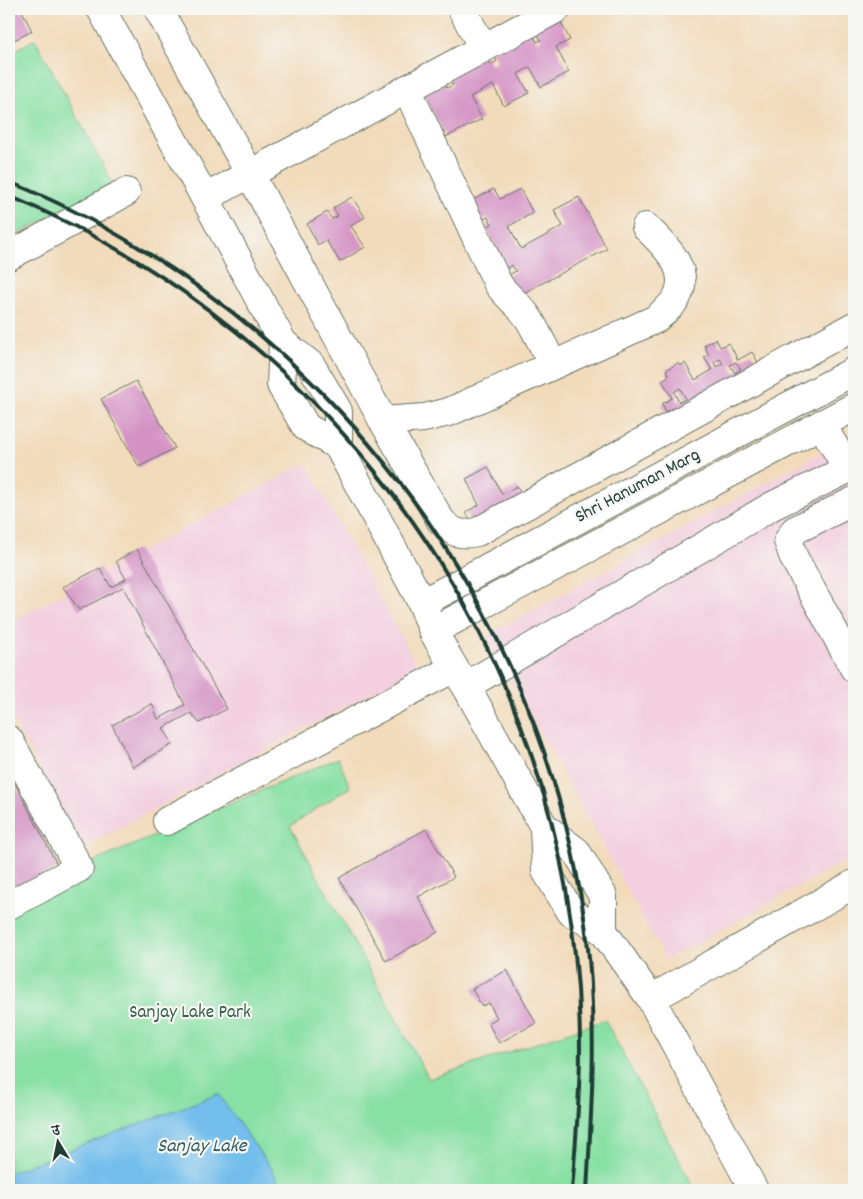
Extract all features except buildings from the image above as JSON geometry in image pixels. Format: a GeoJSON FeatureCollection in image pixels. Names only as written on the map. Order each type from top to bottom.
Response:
{"type":"FeatureCollection","features":[{"type":"Feature","properties":{"kind":"street"},"geometry":{"type":"LineString","coordinates":[[101,9],[206,198],[283,343],[311,366],[338,410],[338,446],[422,603],[433,631],[544,827],[576,852],[603,896],[602,931]]}},
{"type":"Feature","properties":{"kind":"street"},"geometry":{"type":"LineString","coordinates":[[158,9],[250,174],[383,421],[441,521],[454,532],[462,534],[477,532],[854,326]]}},
{"type":"Feature","properties":{"kind":"street"},"geometry":{"type":"LineString","coordinates":[[462,9],[483,48]]}},
{"type":"Feature","properties":{"kind":"street"},"geometry":{"type":"LineString","coordinates":[[206,198],[556,9]]}},
{"type":"Feature","properties":{"kind":"street"},"geometry":{"type":"LineString","coordinates":[[407,89],[498,284],[529,318],[553,365]]}},
{"type":"Feature","properties":{"kind":"street"},"geometry":{"type":"LineString","coordinates":[[9,256],[126,192]]}},
{"type":"Feature","properties":{"kind":"street"},"geometry":{"type":"LineString","coordinates":[[383,421],[424,418],[449,412],[656,319],[670,307],[678,296],[681,284],[679,268],[670,252],[646,227]]}},
{"type":"Feature","properties":{"kind":"street"},"geometry":{"type":"LineString","coordinates":[[283,343],[281,385],[306,427],[338,446]]}},
{"type":"Feature","properties":{"kind":"street","name":"Shri Hanuman Marg"},"geometry":{"type":"LineString","coordinates":[[422,603],[854,371]]}},
{"type":"Feature","properties":{"kind":"street","name":"Shri Hanuman Marg"},"geometry":{"type":"LineString","coordinates":[[433,631],[854,407]]}},
{"type":"Feature","properties":{"kind":"street"},"geometry":{"type":"LineString","coordinates":[[168,821],[460,677],[772,506],[851,468],[821,424]]}},
{"type":"Feature","properties":{"kind":"street"},"geometry":{"type":"LineString","coordinates":[[854,501],[795,530],[788,541],[794,558],[854,668]]}},
{"type":"Feature","properties":{"kind":"street"},"geometry":{"type":"LineString","coordinates":[[9,740],[79,868],[9,905]]}},
{"type":"Feature","properties":{"kind":"street"},"geometry":{"type":"LineString","coordinates":[[544,827],[546,871],[571,912],[602,931],[651,999],[754,1190]]}},
{"type":"Feature","properties":{"kind":"street"},"geometry":{"type":"LineString","coordinates":[[651,999],[854,884]]}},
{"type":"Feature","properties":{"kind":"shaded area"},"geometry":{"type":"Polygon","coordinates":[[[854,435],[854,856],[666,960],[487,636],[854,435]]]}},
{"type":"Feature","properties":{"kind":"shaded area"},"geometry":{"type":"Polygon","coordinates":[[[306,463],[418,668],[82,848],[9,712],[9,623],[306,463]]]}},
{"type":"Feature","properties":{"kind":"green space"},"geometry":{"type":"Polygon","coordinates":[[[35,39],[113,184],[9,239],[9,54],[35,39]]]}},
{"type":"Feature","properties":{"kind":"green space","name":"Sanjay Lake Park"},"geometry":{"type":"Polygon","coordinates":[[[338,758],[350,787],[290,826],[429,1079],[605,1020],[695,1190],[9,1190],[9,904],[79,868],[338,758]]]}},
{"type":"Feature","properties":{"kind":"water","name":"Sanjay Lake"},"geometry":{"type":"Polygon","coordinates":[[[218,1094],[271,1168],[283,1190],[9,1190],[9,1173],[218,1094]]]}},
{"type":"Feature","properties":{"kind":"railway"},"geometry":{"type":"LineString","coordinates":[[9,182],[42,196],[107,229],[138,247],[226,308],[307,378],[379,456],[442,542],[494,634],[537,731],[568,833],[587,939],[592,1002],[592,1096],[587,1190]]}},
{"type":"Feature","properties":{"kind":"railway"},"geometry":{"type":"LineString","coordinates":[[9,196],[114,247],[210,311],[298,386],[375,472],[442,566],[496,668],[538,776],[566,889],[572,928],[580,1028],[579,1102],[572,1190]]}}]}
